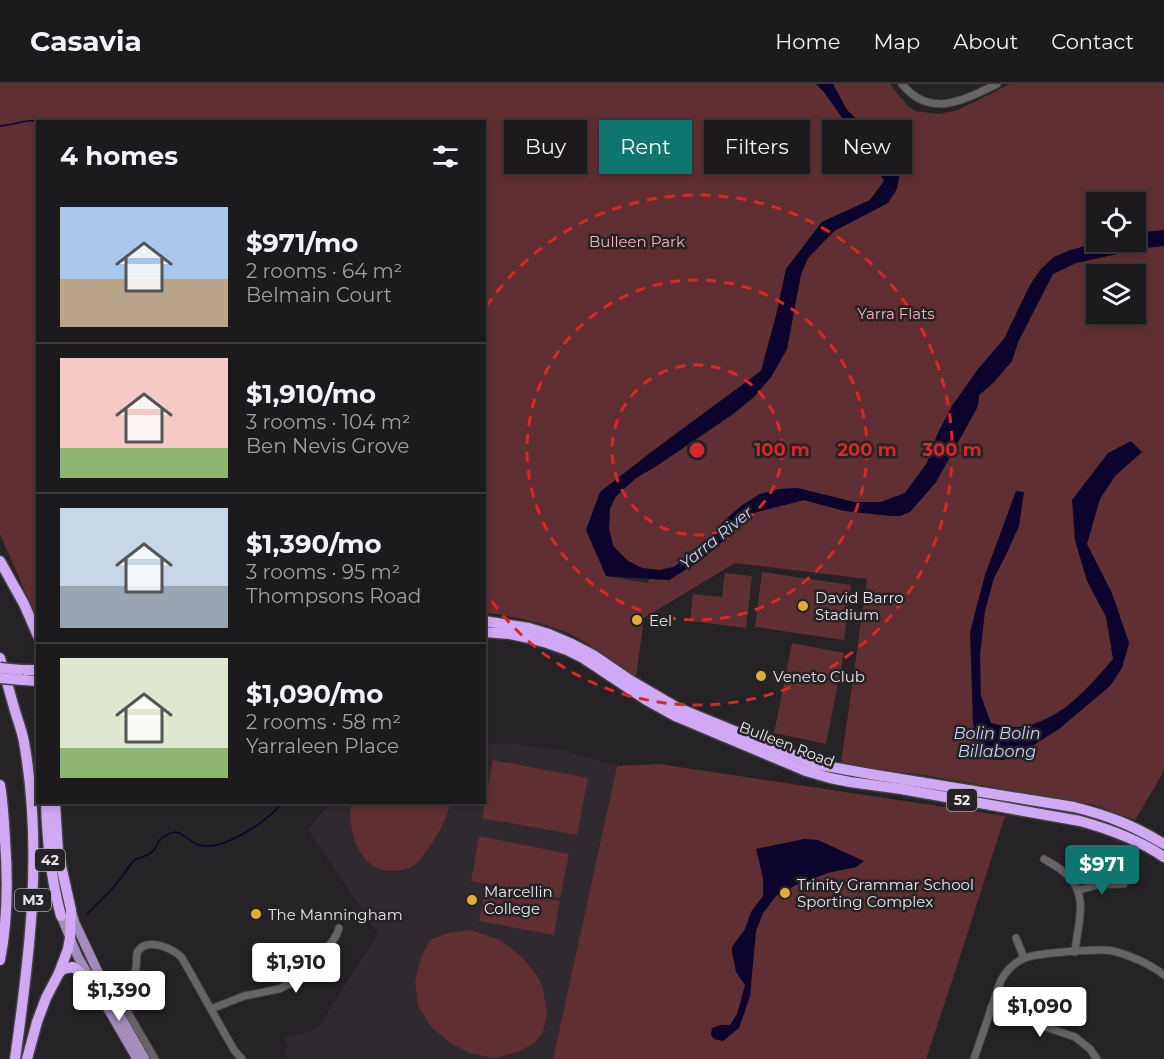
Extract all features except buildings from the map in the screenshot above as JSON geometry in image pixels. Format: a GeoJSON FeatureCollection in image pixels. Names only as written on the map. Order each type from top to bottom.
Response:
{"type":"FeatureCollection","features":[{"type":"Feature","properties":{"kind":"highway"},"geometry":{"type":"LineString","coordinates":[[0,561],[36,631]]}},
{"type":"Feature","properties":{"kind":"highway","name":"Bulleen Road"},"geometry":{"type":"LineString","coordinates":[[486,621],[530,628],[570,643],[678,708],[815,764],[1074,807],[1105,815],[1130,825],[1164,844]]}},
{"type":"Feature","properties":{"kind":"highway","name":"Bulleen Road"},"geometry":{"type":"LineString","coordinates":[[486,632],[529,638],[567,650],[675,716],[806,771],[850,782],[1080,821],[1107,828],[1164,857]]}},
{"type":"Feature","properties":{"kind":"highway","name":"M3"},"geometry":{"type":"LineString","coordinates":[[0,658],[24,740],[33,835],[33,902],[28,962],[15,1059]]}},
{"type":"Feature","properties":{"kind":"highway"},"geometry":{"type":"LineString","coordinates":[[0,669],[36,680]]}},
{"type":"Feature","properties":{"kind":"highway"},"geometry":{"type":"LineString","coordinates":[[0,678],[36,671]]}},
{"type":"Feature","properties":{"kind":"highway","name":"M3"},"geometry":{"type":"LineString","coordinates":[[0,785],[8,879],[4,938],[0,960]]}},
{"type":"Feature","properties":{"kind":"highway","name":"M3"},"geometry":{"type":"LineString","coordinates":[[0,902],[4,846],[2,799]]}},
{"type":"Feature","properties":{"kind":"highway","name":"42"},"geometry":{"type":"LineString","coordinates":[[46,804],[48,847],[61,916]]}},
{"type":"Feature","properties":{"kind":"highway","name":"42"},"geometry":{"type":"LineString","coordinates":[[55,804],[58,852],[71,910]]}},
{"type":"Feature","properties":{"kind":"highway"},"geometry":{"type":"LineString","coordinates":[[27,1059],[36,1022],[68,949],[71,910]]}},
{"type":"Feature","properties":{"kind":"highway"},"geometry":{"type":"LineString","coordinates":[[59,973],[63,969],[73,967],[98,991]]}},
{"type":"Feature","properties":{"kind":"main road","name":"42"},"geometry":{"type":"LineString","coordinates":[[71,910],[99,973],[116,998],[145,1059]]}},
{"type":"Feature","properties":{"kind":"main road","name":"42"},"geometry":{"type":"LineString","coordinates":[[61,916],[77,954],[137,1059]]}},
{"type":"Feature","properties":{"kind":"main road"},"geometry":{"type":"LineString","coordinates":[[87,948],[86,958],[98,991]]}},
{"type":"Feature","properties":{"kind":"street"},"geometry":{"type":"LineString","coordinates":[[903,84],[910,94],[919,100],[936,103],[955,102],[998,84]]}},
{"type":"Feature","properties":{"kind":"street"},"geometry":{"type":"LineString","coordinates":[[1044,859],[1067,875],[1078,890],[1081,910],[1075,952]]}},
{"type":"Feature","properties":{"kind":"street"},"geometry":{"type":"LineString","coordinates":[[1078,890],[1101,884],[1124,884]]}},
{"type":"Feature","properties":{"kind":"street"},"geometry":{"type":"LineString","coordinates":[[211,1009],[244,996],[279,989],[293,982],[332,942],[339,928]]}},
{"type":"Feature","properties":{"kind":"street"},"geometry":{"type":"LineString","coordinates":[[1016,938],[1024,958]]}},
{"type":"Feature","properties":{"kind":"street"},"geometry":{"type":"LineString","coordinates":[[116,998],[133,976],[140,950],[151,945],[167,947],[177,952],[182,958],[234,1050],[242,1059]]}},
{"type":"Feature","properties":{"kind":"street"},"geometry":{"type":"LineString","coordinates":[[974,1059],[1004,975],[1024,958],[1101,950],[1115,952],[1146,964],[1164,975]]}},
{"type":"Feature","properties":{"kind":"street"},"geometry":{"type":"LineString","coordinates":[[99,973],[114,985],[116,998],[124,1006],[154,1059]]}},
{"type":"Feature","properties":{"kind":"street"},"geometry":{"type":"LineString","coordinates":[[114,985],[133,976]]}},
{"type":"Feature","properties":{"kind":"street"},"geometry":{"type":"LineString","coordinates":[[991,1008],[1075,1037],[1090,1049],[1097,1059]]}},
{"type":"Feature","properties":{"kind":"shaded area","name":"Marcellin College"},"geometry":{"type":"Polygon","coordinates":[[[486,743],[561,750],[617,766],[553,1059],[288,1059],[283,1052],[288,1047],[284,1038],[317,1029],[378,934],[308,830],[329,804],[486,804],[486,743]]]}},
{"type":"Feature","properties":{"kind":"green space","name":"Bulleen Park"},"geometry":{"type":"Polygon","coordinates":[[[0,84],[816,84],[844,120],[822,120],[822,174],[880,174],[884,181],[870,200],[822,222],[786,269],[761,371],[600,492],[606,576],[648,583],[649,579],[669,580],[701,560],[749,514],[804,500],[845,511],[891,516],[900,516],[910,512],[936,482],[978,406],[979,395],[1012,361],[1018,342],[1052,274],[1076,263],[1126,252],[1146,252],[1146,248],[1164,246],[1164,771],[1135,820],[1095,805],[930,776],[841,764],[867,579],[735,563],[644,618],[636,678],[574,636],[531,621],[486,613],[486,120],[36,120],[36,617],[0,534],[0,84]]]}},
{"type":"Feature","properties":{"kind":"green space","name":"Yarra Flats"},"geometry":{"type":"Polygon","coordinates":[[[833,84],[890,84],[915,111],[939,114],[958,110],[1010,84],[1164,84],[1164,230],[1146,232],[1146,192],[1086,192],[1086,246],[1054,257],[1041,269],[1030,285],[1004,339],[952,406],[937,435],[927,463],[905,493],[881,502],[854,502],[797,488],[760,494],[741,506],[723,522],[709,540],[674,567],[659,570],[642,568],[628,561],[613,546],[609,528],[610,508],[616,496],[636,478],[733,414],[754,397],[771,377],[787,349],[801,274],[808,258],[834,231],[888,203],[892,174],[912,174],[912,120],[857,120],[847,110],[833,84]]]}},
{"type":"Feature","properties":{"kind":"green space","name":"David Barro Stadium"},"geometry":{"type":"Polygon","coordinates":[[[762,572],[851,585],[844,640],[755,627],[762,572]]]}},
{"type":"Feature","properties":{"kind":"green space"},"geometry":{"type":"Polygon","coordinates":[[[725,573],[752,576],[746,628],[690,621],[693,594],[722,597],[725,573]]]}},
{"type":"Feature","properties":{"kind":"green space"},"geometry":{"type":"Polygon","coordinates":[[[792,643],[844,653],[826,744],[774,733],[792,643]]]}},
{"type":"Feature","properties":{"kind":"green space"},"geometry":{"type":"Polygon","coordinates":[[[493,760],[588,778],[577,835],[482,818],[493,760]]]}},
{"type":"Feature","properties":{"kind":"green space","name":"Trinity Grammar School Sporting Complex"},"geometry":{"type":"Polygon","coordinates":[[[659,764],[1005,816],[926,1059],[553,1059],[617,766],[659,764]]]}},
{"type":"Feature","properties":{"kind":"green space"},"geometry":{"type":"Polygon","coordinates":[[[352,804],[450,804],[439,833],[419,861],[408,868],[395,871],[377,868],[364,857],[355,842],[350,811],[352,804]]]}},
{"type":"Feature","properties":{"kind":"green space"},"geometry":{"type":"Polygon","coordinates":[[[479,836],[569,854],[560,898],[471,881],[479,836]]]}},
{"type":"Feature","properties":{"kind":"green space"},"geometry":{"type":"Polygon","coordinates":[[[486,886],[560,901],[554,935],[479,921],[486,886]]]}},
{"type":"Feature","properties":{"kind":"green space"},"geometry":{"type":"Polygon","coordinates":[[[471,930],[500,940],[522,957],[536,974],[543,988],[547,1014],[543,1032],[534,1043],[518,1052],[495,1058],[472,1054],[452,1044],[432,1028],[418,1006],[415,982],[420,960],[430,940],[447,933],[471,930]]]}},
{"type":"Feature","properties":{"kind":"water"},"geometry":{"type":"Polygon","coordinates":[[[816,84],[833,84],[847,110],[857,120],[844,120],[816,84]]]}},
{"type":"Feature","properties":{"kind":"water","name":"Yarra River"},"geometry":{"type":"Polygon","coordinates":[[[880,174],[900,174],[897,189],[888,203],[834,231],[808,258],[801,274],[787,349],[771,377],[754,397],[733,414],[636,478],[616,496],[610,508],[609,528],[613,546],[628,561],[642,568],[659,570],[674,567],[709,540],[723,522],[741,506],[760,494],[780,489],[797,488],[854,502],[881,502],[905,493],[927,463],[937,435],[952,406],[978,369],[1004,339],[1030,285],[1041,269],[1054,257],[1086,246],[1086,252],[1126,252],[1076,263],[1053,274],[1018,342],[1012,361],[979,395],[978,406],[936,482],[910,512],[900,516],[891,516],[845,511],[804,500],[749,514],[701,560],[669,580],[606,576],[586,530],[600,492],[761,371],[786,269],[822,222],[870,200],[884,181],[880,174]]]}},
{"type":"Feature","properties":{"kind":"water"},"geometry":{"type":"Polygon","coordinates":[[[1164,230],[1164,246],[1146,248],[1146,232],[1164,230]]]}},
{"type":"Feature","properties":{"kind":"water","name":"Bolin Bolin Billabong"},"geometry":{"type":"Polygon","coordinates":[[[1131,441],[1142,452],[1115,476],[1100,499],[1087,544],[1112,593],[1129,643],[1122,668],[1110,686],[1059,729],[1018,755],[1003,760],[988,759],[980,750],[973,723],[970,632],[985,575],[1016,491],[1024,492],[1019,526],[994,578],[985,611],[980,655],[981,696],[991,723],[1016,727],[1034,724],[1060,711],[1083,692],[1113,659],[1106,617],[1087,581],[1075,540],[1072,500],[1108,453],[1131,441]]]}},
{"type":"Feature","properties":{"kind":"water"},"geometry":{"type":"Polygon","coordinates":[[[804,839],[818,840],[864,861],[856,867],[828,873],[796,885],[776,896],[763,913],[756,931],[750,996],[739,1028],[723,1041],[714,1039],[711,1035],[712,1028],[730,1025],[737,1014],[745,985],[736,972],[732,947],[745,929],[751,912],[763,896],[763,878],[756,849],[804,839]]]}},
{"type":"Feature","properties":{"kind":"waterway"},"geometry":{"type":"LineString","coordinates":[[0,126],[36,121]]}},
{"type":"Feature","properties":{"kind":"waterway"},"geometry":{"type":"LineString","coordinates":[[87,914],[114,887],[134,860],[152,852],[166,835],[175,832],[199,845],[220,844],[256,826],[281,804]]}},
{"type":"Feature","properties":{"kind":"place","name":"David Barro Stadium"},"geometry":{"type":"Point","coordinates":[803,606]}},
{"type":"Feature","properties":{"kind":"place","name":"Eel"},"geometry":{"type":"Point","coordinates":[637,620]}},
{"type":"Feature","properties":{"kind":"place","name":"Veneto Club"},"geometry":{"type":"Point","coordinates":[761,676]}},
{"type":"Feature","properties":{"kind":"place","name":"Trinity Grammar School Sporting Complex"},"geometry":{"type":"Point","coordinates":[785,893]}},
{"type":"Feature","properties":{"kind":"place","name":"Marcellin College"},"geometry":{"type":"Point","coordinates":[472,900]}},
{"type":"Feature","properties":{"kind":"place","name":"The Manningham"},"geometry":{"type":"Point","coordinates":[256,914]}}]}
